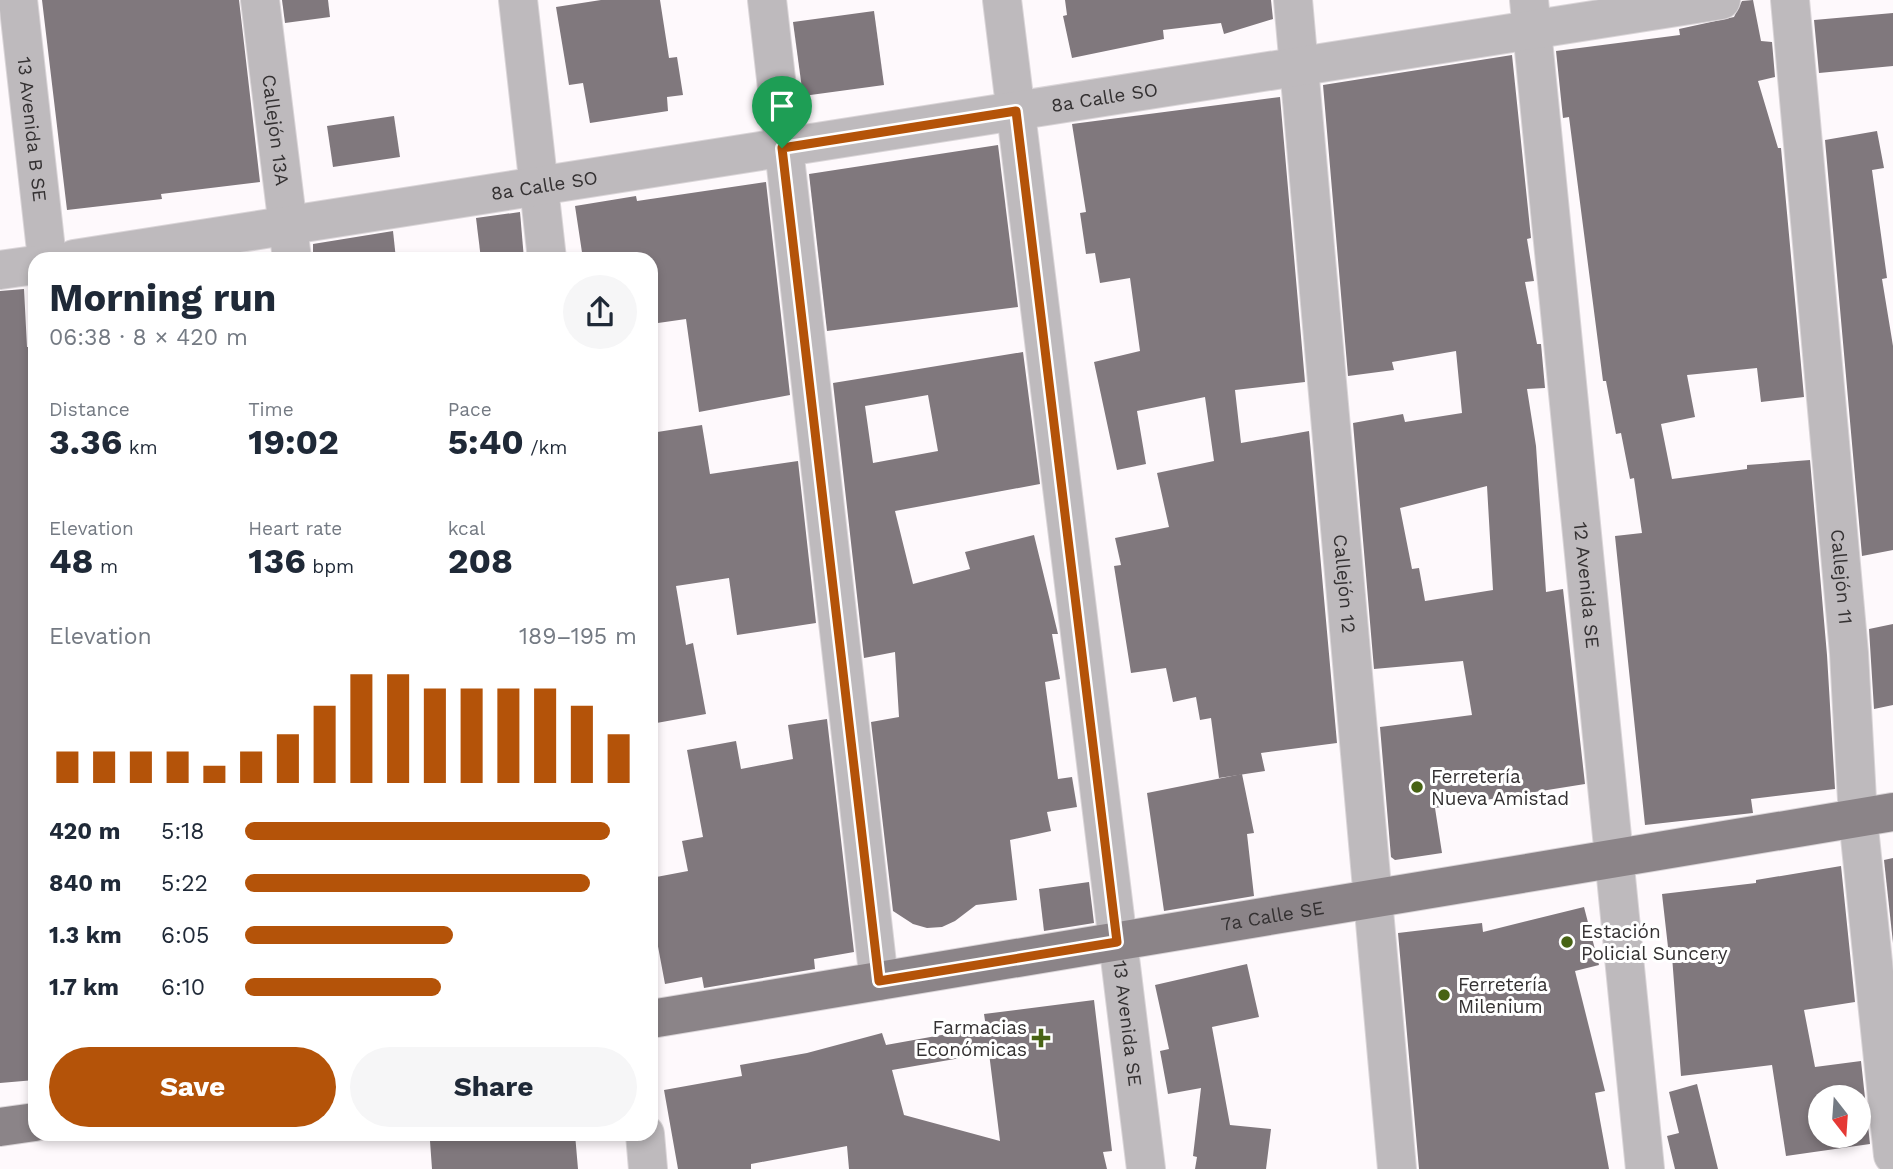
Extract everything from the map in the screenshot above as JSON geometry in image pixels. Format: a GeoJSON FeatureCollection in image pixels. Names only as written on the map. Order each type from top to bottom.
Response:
{"type":"FeatureCollection","features":[{"type":"Feature","properties":{"kind":"main road","name":"7a Calle SE"},"geometry":{"type":"LineString","coordinates":[[658,1018],[1876,815]]}},
{"type":"Feature","properties":{"kind":"main road"},"geometry":{"type":"LineString","coordinates":[[0,1127],[28,1123]]}},
{"type":"Feature","properties":{"kind":"street","name":"13 Avenida B SE"},"geometry":{"type":"LineString","coordinates":[[19,0],[46,252]]}},
{"type":"Feature","properties":{"kind":"street","name":"Callejón 13A"},"geometry":{"type":"LineString","coordinates":[[260,0],[290,242]]}},
{"type":"Feature","properties":{"kind":"street"},"geometry":{"type":"LineString","coordinates":[[518,0],[546,252]]}},
{"type":"Feature","properties":{"kind":"street"},"geometry":{"type":"LineString","coordinates":[[767,0],[879,981]]}},
{"type":"Feature","properties":{"kind":"street","name":"13 Avenida SE"},"geometry":{"type":"LineString","coordinates":[[1002,0],[1146,1169]]}},
{"type":"Feature","properties":{"kind":"street","name":"Callejón 12"},"geometry":{"type":"LineString","coordinates":[[1293,0],[1396,1169]]}},
{"type":"Feature","properties":{"kind":"street","name":"8a Calle SO"},"geometry":{"type":"LineString","coordinates":[[163,252],[290,242],[538,186],[1299,66],[1531,15],[1721,0]]}},
{"type":"Feature","properties":{"kind":"street","name":"Callejón 11"},"geometry":{"type":"LineString","coordinates":[[1790,0],[1849,653],[1876,815],[1893,1155]]}},
{"type":"Feature","properties":{"kind":"street","name":"12 Avenida SE"},"geometry":{"type":"LineString","coordinates":[[1531,15],[1645,1169]]}},
{"type":"Feature","properties":{"kind":"street"},"geometry":{"type":"LineString","coordinates":[[0,270],[28,266]]}},
{"type":"Feature","properties":{"kind":"street"},"geometry":{"type":"LineString","coordinates":[[646,1141],[648,1169]]}},
{"type":"Feature","properties":{"kind":"building"},"geometry":{"type":"Polygon","coordinates":[[[42,0],[239,0],[260,182],[161,194],[162,199],[67,210],[42,0]]]}},
{"type":"Feature","properties":{"kind":"building"},"geometry":{"type":"Polygon","coordinates":[[[282,0],[328,0],[330,17],[285,23],[282,0]]]}},
{"type":"Feature","properties":{"kind":"building"},"geometry":{"type":"Polygon","coordinates":[[[601,0],[660,0],[669,58],[677,57],[683,95],[667,97],[668,111],[590,123],[583,83],[569,85],[556,7],[601,0]]]}},
{"type":"Feature","properties":{"kind":"building"},"geometry":{"type":"Polygon","coordinates":[[[1065,0],[1271,0],[1273,19],[1224,34],[1221,23],[1163,30],[1164,39],[1072,58],[1063,16],[1067,15],[1065,0]]]}},
{"type":"Feature","properties":{"kind":"building"},"geometry":{"type":"Polygon","coordinates":[[[1753,0],[1761,41],[1772,42],[1775,77],[1758,81],[1778,148],[1781,148],[1804,397],[1761,402],[1757,368],[1687,375],[1695,417],[1661,424],[1672,479],[1747,469],[1747,465],[1810,460],[1827,655],[1835,789],[1751,799],[1753,813],[1645,825],[1615,536],[1642,533],[1634,478],[1630,479],[1621,433],[1616,434],[1606,381],[1603,381],[1569,117],[1563,118],[1556,51],[1680,35],[1679,29],[1734,17],[1742,1],[1753,0]]]}},
{"type":"Feature","properties":{"kind":"building"},"geometry":{"type":"Polygon","coordinates":[[[874,11],[884,85],[803,96],[793,22],[874,11]]]}},
{"type":"Feature","properties":{"kind":"building"},"geometry":{"type":"Polygon","coordinates":[[[1893,13],[1893,66],[1819,73],[1814,20],[1893,13]]]}},
{"type":"Feature","properties":{"kind":"building"},"geometry":{"type":"Polygon","coordinates":[[[1512,55],[1531,238],[1527,239],[1534,281],[1525,282],[1537,344],[1541,344],[1545,388],[1527,389],[1536,446],[1546,592],[1563,589],[1585,784],[1435,808],[1442,853],[1395,860],[1391,857],[1380,727],[1472,715],[1463,661],[1374,669],[1353,423],[1403,414],[1405,422],[1462,413],[1456,351],[1392,362],[1394,370],[1348,376],[1323,85],[1512,55]],[[1487,486],[1400,508],[1412,569],[1419,568],[1425,601],[1493,590],[1487,486]]]}},
{"type":"Feature","properties":{"kind":"building"},"geometry":{"type":"Polygon","coordinates":[[[1280,97],[1305,382],[1235,390],[1241,443],[1309,431],[1337,743],[1261,753],[1265,771],[1219,778],[1211,718],[1200,720],[1196,697],[1173,702],[1166,668],[1131,673],[1114,566],[1121,565],[1115,538],[1169,527],[1157,473],[1214,461],[1205,397],[1137,411],[1146,464],[1117,470],[1094,362],[1140,351],[1130,278],[1100,283],[1095,253],[1086,254],[1080,213],[1086,212],[1072,124],[1280,97]]]}},
{"type":"Feature","properties":{"kind":"building"},"geometry":{"type":"Polygon","coordinates":[[[394,116],[400,157],[333,167],[327,126],[394,116]]]}},
{"type":"Feature","properties":{"kind":"building"},"geometry":{"type":"Polygon","coordinates":[[[1877,131],[1884,168],[1872,170],[1887,278],[1882,279],[1893,346],[1893,550],[1862,556],[1825,140],[1877,131]]]}},
{"type":"Feature","properties":{"kind":"building"},"geometry":{"type":"Polygon","coordinates":[[[998,145],[1018,307],[827,331],[809,174],[998,145]]]}},
{"type":"Feature","properties":{"kind":"building"},"geometry":{"type":"Polygon","coordinates":[[[766,182],[790,395],[699,412],[686,319],[658,323],[658,252],[582,252],[575,206],[636,196],[637,201],[766,182]]]}},
{"type":"Feature","properties":{"kind":"building"},"geometry":{"type":"Polygon","coordinates":[[[520,212],[523,252],[480,252],[476,218],[520,212]]]}},
{"type":"Feature","properties":{"kind":"building"},"geometry":{"type":"Polygon","coordinates":[[[393,231],[395,252],[313,252],[313,244],[393,231]]]}},
{"type":"Feature","properties":{"kind":"building"},"geometry":{"type":"Polygon","coordinates":[[[24,289],[28,347],[28,1081],[0,1083],[0,291],[24,289]]]}},
{"type":"Feature","properties":{"kind":"building"},"geometry":{"type":"Polygon","coordinates":[[[1023,352],[1040,484],[895,511],[913,584],[970,569],[965,552],[1034,535],[1058,634],[1052,634],[1060,679],[1045,682],[1058,779],[1072,777],[1077,807],[1047,812],[1051,831],[1010,840],[1017,900],[976,905],[942,927],[927,928],[913,924],[893,911],[871,722],[899,717],[895,652],[864,658],[833,383],[1023,352]],[[928,395],[865,406],[873,463],[938,451],[928,395]]]}},
{"type":"Feature","properties":{"kind":"building"},"geometry":{"type":"Polygon","coordinates":[[[702,425],[710,474],[798,461],[816,623],[737,635],[729,578],[676,586],[686,645],[693,643],[706,714],[658,723],[658,432],[702,425]]]}},
{"type":"Feature","properties":{"kind":"building"},"geometry":{"type":"Polygon","coordinates":[[[1893,624],[1893,705],[1874,709],[1869,629],[1893,624]]]}},
{"type":"Feature","properties":{"kind":"building"},"geometry":{"type":"Polygon","coordinates":[[[827,719],[854,952],[814,959],[815,969],[704,988],[702,977],[665,984],[658,946],[658,877],[688,871],[682,841],[703,837],[687,750],[736,741],[741,769],[793,759],[788,725],[827,719]]]}},
{"type":"Feature","properties":{"kind":"building"},"geometry":{"type":"Polygon","coordinates":[[[1242,774],[1254,833],[1247,834],[1254,896],[1164,911],[1147,793],[1242,774]]]}},
{"type":"Feature","properties":{"kind":"building"},"geometry":{"type":"Polygon","coordinates":[[[1893,858],[1893,943],[1884,860],[1893,858]]]}},
{"type":"Feature","properties":{"kind":"building"},"geometry":{"type":"Polygon","coordinates":[[[1841,866],[1855,1002],[1804,1010],[1815,1067],[1861,1061],[1864,1085],[1808,1085],[1808,1148],[1842,1148],[1786,1156],[1772,1065],[1681,1076],[1672,956],[1669,956],[1662,894],[1756,883],[1756,880],[1841,866]]]}},
{"type":"Feature","properties":{"kind":"building"},"geometry":{"type":"Polygon","coordinates":[[[1089,882],[1094,923],[1044,931],[1039,889],[1089,882]]]}},
{"type":"Feature","properties":{"kind":"building"},"geometry":{"type":"Polygon","coordinates":[[[1584,907],[1599,965],[1575,971],[1605,1091],[1595,1093],[1609,1169],[1419,1169],[1398,933],[1482,923],[1483,932],[1584,907]]]}},
{"type":"Feature","properties":{"kind":"building"},"geometry":{"type":"Polygon","coordinates":[[[1247,964],[1259,1017],[1212,1027],[1230,1125],[1271,1129],[1266,1169],[1195,1169],[1197,1157],[1193,1156],[1201,1088],[1168,1094],[1160,1051],[1169,1049],[1155,985],[1247,964]]]}},
{"type":"Feature","properties":{"kind":"building"},"geometry":{"type":"Polygon","coordinates":[[[1094,1000],[1112,1151],[1103,1152],[1107,1169],[849,1169],[847,1146],[751,1164],[751,1169],[678,1169],[664,1090],[742,1076],[740,1065],[807,1053],[882,1033],[886,1045],[986,1027],[984,1014],[1094,1000]],[[989,1053],[892,1070],[904,1115],[1000,1141],[989,1053]]]}},
{"type":"Feature","properties":{"kind":"building"},"geometry":{"type":"Polygon","coordinates":[[[1697,1084],[1718,1169],[1675,1169],[1667,1136],[1679,1133],[1669,1092],[1697,1084]]]}},
{"type":"Feature","properties":{"kind":"building"},"geometry":{"type":"Polygon","coordinates":[[[430,1141],[576,1141],[578,1169],[432,1169],[430,1141]]]}},
{"type":"Feature","properties":{"kind":"place","name":"Ferretería Nueva Amistad"},"geometry":{"type":"Point","coordinates":[1417,787]}},
{"type":"Feature","properties":{"kind":"place","name":"Estación Policial Suncery"},"geometry":{"type":"Point","coordinates":[1567,942]}},
{"type":"Feature","properties":{"kind":"place","name":"Ferretería Milenium"},"geometry":{"type":"Point","coordinates":[1444,995]}},
{"type":"Feature","properties":{"kind":"place","name":"Farmacias Económicas"},"geometry":{"type":"Point","coordinates":[1041,1038]}},
{"type":"Feature","properties":{"kind":"route"},"geometry":{"type":"LineString","coordinates":[[1016,111],[1117,942],[879,981],[782,148],[1016,111]]}}]}
